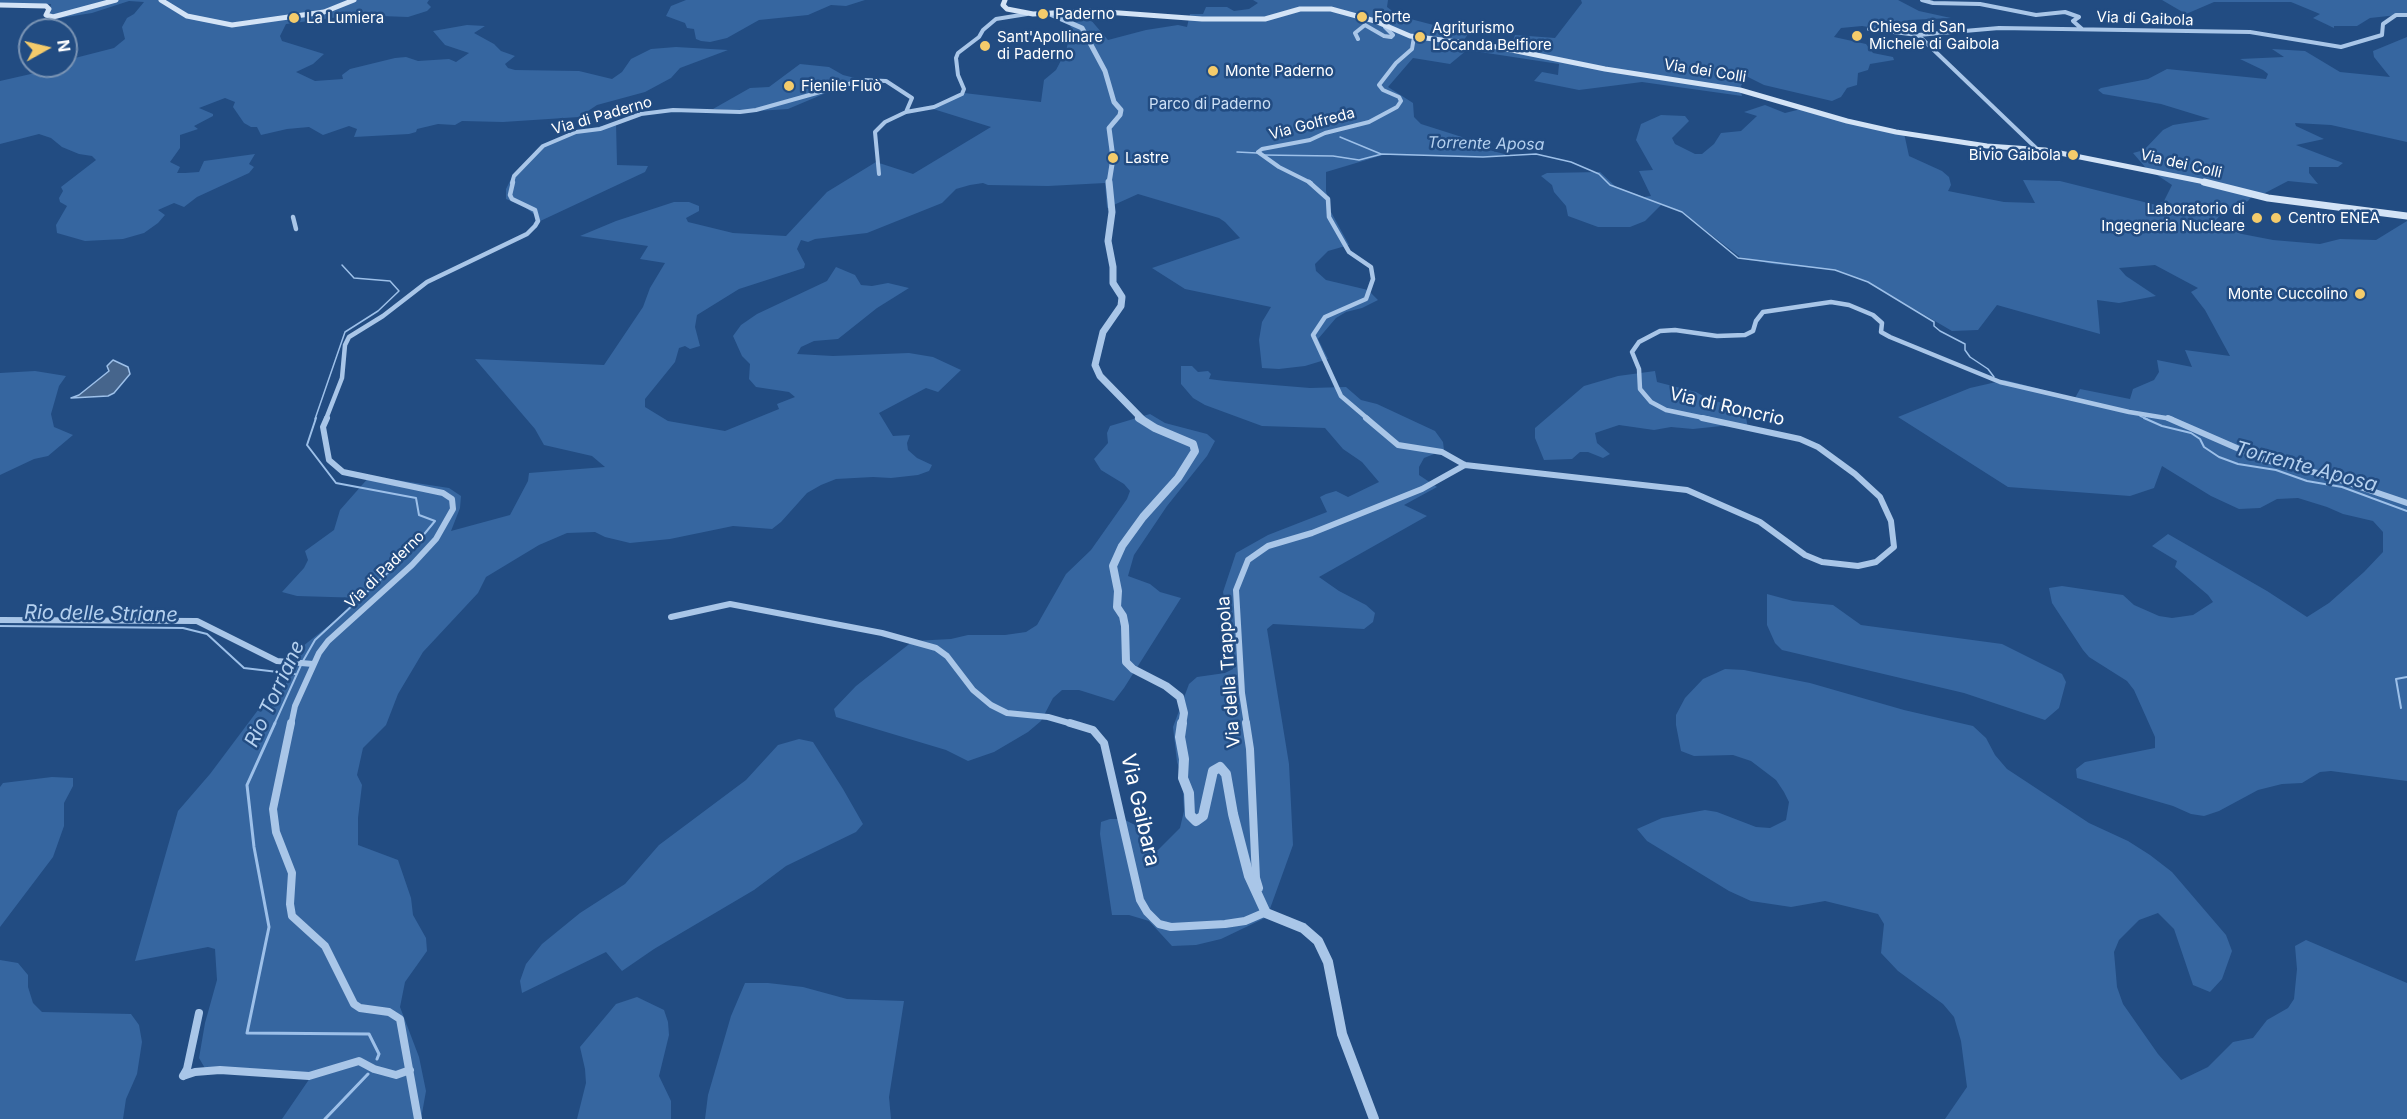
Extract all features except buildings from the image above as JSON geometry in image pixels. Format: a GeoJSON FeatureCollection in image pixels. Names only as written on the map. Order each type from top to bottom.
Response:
{"type":"FeatureCollection","features":[{"type":"Feature","properties":{"kind":"main road"},"geometry":{"type":"LineString","coordinates":[[0,5],[46,6],[49,9],[46,15],[53,17],[116,0]]}},
{"type":"Feature","properties":{"kind":"main road"},"geometry":{"type":"LineString","coordinates":[[161,0],[187,16],[232,25],[324,12],[354,0]]}},
{"type":"Feature","properties":{"kind":"main road","name":"Via dei Colli"},"geometry":{"type":"LineString","coordinates":[[1005,0],[1003,5],[1006,8],[1027,14],[1092,11],[1202,19],[1264,19],[1300,9],[1320,8],[1352,14],[1414,37],[1497,46],[1605,69],[1740,90],[1855,123],[1896,132],[1996,147],[2036,148],[2179,176],[2268,198],[2407,216]]}},
{"type":"Feature","properties":{"kind":"street"},"geometry":{"type":"LineString","coordinates":[[1922,0],[1933,3],[1980,4],[2027,14],[2065,12],[2079,17],[2073,21],[2083,29]]}},
{"type":"Feature","properties":{"kind":"street"},"geometry":{"type":"LineString","coordinates":[[879,174],[875,132],[885,122],[906,112],[946,103],[962,94],[964,89],[958,75],[956,58],[958,53],[980,37],[983,30],[996,19],[1027,14]]}},
{"type":"Feature","properties":{"kind":"street"},"geometry":{"type":"LineString","coordinates":[[1050,14],[1082,28],[1105,71],[1114,102],[1121,110],[1120,115],[1109,128],[1113,158],[1109,182],[1112,212],[1108,241],[1113,267],[1113,283],[1122,297],[1122,306],[1103,332],[1095,365],[1100,376],[1138,417],[1155,428],[1193,444],[1195,451],[1178,478],[1143,517],[1122,546],[1113,566],[1118,591],[1117,607],[1123,616],[1125,626],[1126,662],[1133,669],[1166,686],[1180,697],[1184,713],[1180,737],[1184,759],[1183,778],[1189,793],[1190,815],[1196,821],[1203,816],[1213,771],[1220,767],[1226,774],[1233,814],[1249,876],[1266,913],[1303,928],[1318,941],[1328,962],[1342,1034],[1374,1119]]}},
{"type":"Feature","properties":{"kind":"street","name":"Via di Gaibola"},"geometry":{"type":"LineString","coordinates":[[1869,29],[1918,35],[1999,28],[2250,32],[2340,47],[2382,35],[2383,24],[2396,15],[2407,15]]}},
{"type":"Feature","properties":{"kind":"street"},"geometry":{"type":"LineString","coordinates":[[1358,39],[1355,33],[1365,25],[1384,36],[1391,37],[1393,35],[1385,27],[1388,26]]}},
{"type":"Feature","properties":{"kind":"street"},"geometry":{"type":"LineString","coordinates":[[1918,35],[2036,148]]}},
{"type":"Feature","properties":{"kind":"street","name":"Via Golfreda"},"geometry":{"type":"LineString","coordinates":[[1414,37],[1412,49],[1395,63],[1379,85],[1383,90],[1399,97],[1401,101],[1397,107],[1370,122],[1325,133],[1310,140],[1262,149],[1259,153],[1279,167],[1305,179],[1323,193],[1328,199],[1329,217],[1349,252],[1371,267],[1371,286],[1366,299],[1325,317],[1313,335],[1341,396],[1398,445],[1442,452],[1465,465]]}},
{"type":"Feature","properties":{"kind":"street","name":"Via di Paderno"},"geometry":{"type":"LineString","coordinates":[[310,664],[328,641],[412,565],[436,539],[453,509],[452,499],[443,493],[359,477],[343,472],[329,460],[322,427],[342,378],[345,345],[349,337],[383,316],[426,282],[527,234],[535,226],[538,221],[535,210],[512,199],[510,195],[514,176],[532,160],[540,148],[576,132],[600,129],[641,114],[673,110],[740,112],[756,110],[863,80],[886,81],[912,98],[906,112]]}},
{"type":"Feature","properties":{"kind":"street"},"geometry":{"type":"LineString","coordinates":[[293,217],[296,230]]}},
{"type":"Feature","properties":{"kind":"street","name":"Via di Roncrio"},"geometry":{"type":"LineString","coordinates":[[1465,465],[1687,490],[1760,522],[1805,555],[1822,562],[1858,566],[1876,562],[1894,547],[1891,521],[1880,497],[1855,474],[1818,447],[1800,439],[1666,410],[1651,402],[1640,389],[1638,369],[1632,352],[1639,342],[1660,331],[1675,330],[1717,336],[1745,335],[1753,331],[1756,321],[1763,312],[1831,302],[1849,305],[1874,315],[1881,323],[1881,332],[1890,337],[2000,382],[2169,418],[2262,459],[2325,475],[2407,503]]}},
{"type":"Feature","properties":{"kind":"street","name":"Via della Trappola"},"geometry":{"type":"LineString","coordinates":[[1266,913],[1256,878],[1250,749],[1242,693],[1236,590],[1248,560],[1268,546],[1312,533],[1422,489],[1465,465]]}},
{"type":"Feature","properties":{"kind":"street","name":"Via Gaibara"},"geometry":{"type":"LineString","coordinates":[[670,617],[730,604],[882,633],[936,648],[948,656],[974,690],[991,705],[1007,713],[1048,717],[1073,724],[1092,730],[1101,736],[1140,900],[1147,912],[1159,924],[1171,927],[1225,924],[1245,921],[1266,913]]}},
{"type":"Feature","properties":{"kind":"street"},"geometry":{"type":"LineString","coordinates":[[0,620],[197,621],[277,661],[310,664],[295,706],[273,809],[276,832],[292,873],[291,913],[294,919],[325,946],[354,1005],[389,1012],[400,1019],[418,1119]]}},
{"type":"Feature","properties":{"kind":"street"},"geometry":{"type":"LineString","coordinates":[[198,1013],[187,1069],[183,1076],[195,1072],[220,1070],[309,1076],[354,1062],[364,1062],[371,1067],[396,1075],[410,1070]]}},
{"type":"Feature","properties":{"kind":"green space"},"geometry":{"type":"Polygon","coordinates":[[[0,0],[429,0],[427,3],[431,7],[427,11],[408,17],[354,15],[286,24],[280,36],[282,41],[324,54],[313,64],[296,72],[315,81],[343,79],[342,75],[350,69],[395,58],[406,57],[418,61],[449,59],[456,62],[469,53],[445,45],[433,31],[467,25],[485,26],[474,33],[494,44],[501,51],[515,56],[505,64],[508,68],[515,70],[579,71],[612,79],[622,72],[631,59],[651,49],[676,47],[728,50],[680,68],[671,78],[645,92],[597,105],[579,117],[503,122],[462,121],[455,125],[438,124],[417,129],[416,132],[409,134],[354,137],[357,129],[349,126],[323,135],[309,127],[261,135],[257,127],[244,123],[233,107],[235,102],[225,98],[199,108],[213,116],[194,126],[198,129],[180,135],[180,148],[170,162],[180,167],[177,173],[199,172],[204,161],[255,154],[249,164],[254,167],[249,173],[197,197],[184,207],[174,203],[158,210],[165,215],[144,233],[123,239],[85,241],[57,233],[56,225],[67,206],[60,202],[59,198],[63,191],[61,187],[96,160],[92,156],[79,154],[62,147],[51,138],[39,134],[0,144],[0,81],[18,77],[78,78],[78,57],[114,48],[125,39],[122,27],[127,18],[134,14],[144,2],[129,1],[92,13],[60,18],[49,15],[51,4],[0,5],[0,0]]]}},
{"type":"Feature","properties":{"kind":"green space"},"geometry":{"type":"Polygon","coordinates":[[[686,0],[865,0],[846,6],[831,5],[808,15],[759,20],[727,38],[710,42],[696,39],[694,29],[687,28],[685,23],[666,16],[671,6],[686,0]]]}},
{"type":"Feature","properties":{"kind":"green space","name":"Parco di Paderno"},"geometry":{"type":"Polygon","coordinates":[[[1253,0],[1388,0],[1387,7],[1399,16],[1468,34],[1464,40],[1510,48],[1515,35],[1555,38],[1582,3],[1581,0],[1898,0],[1919,11],[1951,18],[1909,20],[1882,29],[1862,26],[1841,28],[1834,37],[1866,44],[1873,53],[1893,57],[1894,60],[1870,64],[1868,70],[1858,73],[1857,85],[1847,88],[1841,97],[1832,101],[1764,85],[1746,76],[1740,88],[1742,96],[1642,82],[1579,90],[1534,81],[1542,72],[1558,75],[1559,64],[1467,50],[1450,64],[1413,58],[1388,87],[1413,103],[1414,117],[1421,124],[1465,138],[1464,143],[1466,144],[1508,155],[1483,157],[1383,155],[1326,172],[1326,191],[1331,212],[1349,245],[1328,251],[1315,264],[1316,271],[1326,280],[1368,290],[1378,300],[1336,318],[1318,339],[1328,359],[1305,366],[1262,368],[1259,340],[1262,322],[1271,307],[1185,289],[1152,268],[1240,238],[1225,222],[1219,218],[1138,194],[1107,208],[1105,183],[1048,186],[983,183],[970,185],[956,189],[942,203],[867,233],[815,239],[808,242],[801,240],[797,249],[805,264],[804,268],[739,289],[697,315],[695,327],[700,346],[690,349],[685,346],[679,348],[675,362],[645,399],[645,407],[668,421],[725,431],[779,409],[777,404],[795,397],[789,392],[756,387],[749,379],[750,364],[742,356],[733,336],[741,325],[757,314],[827,281],[836,267],[855,275],[861,285],[872,286],[888,283],[909,288],[877,308],[838,339],[814,341],[801,347],[797,354],[833,356],[909,353],[933,357],[961,370],[938,392],[926,388],[879,413],[893,436],[910,435],[907,443],[908,450],[917,458],[932,465],[929,471],[918,475],[891,478],[836,479],[807,493],[772,529],[733,526],[670,539],[630,543],[595,532],[567,533],[539,545],[486,577],[478,593],[423,652],[398,694],[386,725],[363,748],[357,775],[362,785],[358,845],[398,860],[411,898],[413,915],[426,938],[427,951],[405,982],[400,1007],[419,1057],[426,1091],[421,1119],[282,1119],[310,1078],[206,1070],[199,1058],[205,1023],[217,980],[215,949],[208,947],[135,961],[178,811],[210,774],[261,706],[278,696],[303,646],[364,598],[297,596],[282,592],[304,568],[308,560],[305,551],[334,530],[340,510],[370,476],[449,488],[461,496],[460,508],[451,531],[510,515],[528,481],[529,473],[605,467],[592,456],[544,445],[535,429],[475,359],[604,365],[643,307],[650,288],[665,263],[640,259],[648,246],[580,236],[616,221],[674,202],[689,202],[699,206],[699,211],[686,218],[688,222],[733,233],[786,236],[827,192],[876,162],[913,174],[991,127],[930,108],[964,93],[1041,102],[1044,80],[1056,70],[1066,51],[1071,30],[1070,23],[1090,19],[1108,40],[1146,30],[1178,25],[1187,27],[1190,14],[1203,14],[1206,7],[1227,7],[1234,11],[1249,9],[1258,3],[1253,0]]]}},
{"type":"Feature","properties":{"kind":"green space"},"geometry":{"type":"Polygon","coordinates":[[[2162,0],[2407,0],[2407,14],[2370,18],[2357,26],[2334,26],[2334,28],[2313,18],[2320,14],[2291,2],[2214,2],[2186,14],[2162,0]]]}},
{"type":"Feature","properties":{"kind":"green space"},"geometry":{"type":"Polygon","coordinates":[[[2407,37],[2407,142],[2331,125],[2295,123],[2296,126],[2324,139],[2296,145],[2343,163],[2338,167],[2309,167],[2309,173],[2318,184],[2288,181],[2265,193],[2253,195],[2248,201],[2223,212],[2216,220],[2218,226],[2242,234],[2273,240],[2320,244],[2340,239],[2376,240],[2407,221],[2407,781],[2331,771],[2320,772],[2302,783],[2282,784],[2258,790],[2219,811],[2204,816],[2191,814],[2173,806],[2077,778],[2076,769],[2085,762],[2155,748],[2155,737],[2134,690],[2127,681],[2089,657],[2083,650],[2052,603],[2049,588],[2062,586],[2123,595],[2134,605],[2159,616],[2172,618],[2193,615],[2213,602],[2175,567],[2177,561],[2152,546],[2168,534],[2267,591],[2307,617],[2329,603],[2383,552],[2383,532],[2373,521],[2343,514],[2298,498],[2277,499],[2260,508],[2239,509],[2211,496],[2162,466],[2154,488],[2130,496],[2008,487],[1898,417],[1970,388],[2005,380],[2075,398],[2080,389],[2130,399],[2133,389],[2154,380],[2159,372],[2157,360],[2192,367],[2185,350],[2230,356],[2205,310],[2191,292],[2198,288],[2155,265],[2119,268],[2126,276],[2156,296],[2119,303],[2097,300],[2100,334],[1997,305],[1978,330],[1952,331],[1868,282],[1835,270],[1772,264],[1740,257],[1682,212],[1662,204],[1645,221],[1630,227],[1598,227],[1568,216],[1566,206],[1554,192],[1552,185],[1541,176],[1547,173],[1600,172],[1616,187],[1644,197],[1651,196],[1639,171],[1653,170],[1636,140],[1641,124],[1661,115],[1685,116],[1689,121],[1672,138],[1675,144],[1695,154],[1702,154],[1714,144],[1721,133],[1741,131],[1757,116],[1744,112],[1765,105],[1785,113],[1805,108],[1904,133],[1909,156],[1942,171],[1949,177],[1951,185],[1948,191],[2004,202],[2035,203],[2023,180],[2060,181],[2156,205],[2164,201],[2172,185],[2145,167],[2133,153],[2144,150],[2163,130],[2173,125],[2210,119],[2161,104],[2103,94],[2098,90],[2148,79],[2167,69],[2266,79],[2268,74],[2263,70],[2240,59],[2284,57],[2272,49],[2305,51],[2340,72],[2390,77],[2374,57],[2373,51],[2407,37]]]}},
{"type":"Feature","properties":{"kind":"green space"},"geometry":{"type":"Polygon","coordinates":[[[800,64],[829,67],[843,75],[859,79],[788,109],[727,113],[727,110],[713,109],[750,88],[769,87],[800,64]]]}},
{"type":"Feature","properties":{"kind":"green space"},"geometry":{"type":"Polygon","coordinates":[[[616,123],[617,165],[648,166],[645,172],[536,223],[535,215],[522,205],[506,199],[506,189],[513,175],[531,160],[541,146],[576,132],[616,123]]]}},
{"type":"Feature","properties":{"kind":"green space"},"geometry":{"type":"Polygon","coordinates":[[[1181,366],[1192,366],[1198,372],[1208,371],[1211,374],[1209,379],[1310,388],[1346,387],[1361,400],[1377,404],[1435,431],[1443,442],[1444,450],[1424,458],[1419,467],[1419,475],[1437,487],[1404,505],[1427,516],[1319,577],[1366,605],[1375,613],[1373,622],[1364,629],[1273,624],[1267,629],[1289,764],[1293,845],[1267,917],[1221,939],[1196,945],[1172,946],[1149,921],[1129,915],[1112,915],[1100,834],[1101,822],[1123,819],[1135,825],[1149,852],[1158,850],[1180,828],[1184,811],[1182,776],[1177,762],[1173,727],[1189,684],[1197,677],[1225,673],[1233,669],[1235,658],[1223,592],[1236,553],[1268,535],[1327,512],[1320,497],[1326,494],[1336,491],[1348,497],[1379,482],[1362,462],[1343,449],[1325,428],[1262,426],[1205,405],[1193,398],[1181,384],[1181,366]]]}},
{"type":"Feature","properties":{"kind":"green space"},"geometry":{"type":"Polygon","coordinates":[[[35,371],[66,376],[59,386],[51,414],[54,427],[73,435],[48,456],[34,459],[0,475],[0,373],[35,371]]]}},
{"type":"Feature","properties":{"kind":"green space"},"geometry":{"type":"Polygon","coordinates":[[[1655,371],[1657,382],[1696,392],[1740,411],[1746,417],[1748,429],[1731,425],[1693,429],[1671,427],[1654,430],[1619,425],[1595,433],[1597,443],[1610,454],[1603,458],[1588,452],[1580,452],[1572,459],[1544,460],[1535,438],[1535,428],[1584,386],[1618,376],[1655,371]]]}},
{"type":"Feature","properties":{"kind":"green space"},"geometry":{"type":"Polygon","coordinates":[[[1150,414],[1165,423],[1207,434],[1215,441],[1207,456],[1167,506],[1134,555],[1128,576],[1150,584],[1160,592],[1181,598],[1114,701],[1079,690],[1062,690],[1053,698],[1041,721],[1028,732],[994,752],[968,761],[946,750],[836,717],[834,709],[856,686],[913,641],[951,639],[968,635],[1005,635],[1026,632],[1037,625],[1066,574],[1091,550],[1127,499],[1130,491],[1124,484],[1101,470],[1094,459],[1108,443],[1107,433],[1110,426],[1150,414]]]}},
{"type":"Feature","properties":{"kind":"green space"},"geometry":{"type":"Polygon","coordinates":[[[1767,594],[1793,601],[1833,605],[1861,625],[2002,644],[2062,674],[2066,682],[2059,708],[2045,720],[1964,693],[1782,650],[1775,643],[1767,625],[1767,594]]]}},
{"type":"Feature","properties":{"kind":"green space"},"geometry":{"type":"Polygon","coordinates":[[[1725,669],[1744,670],[1810,683],[1904,710],[1973,726],[1986,738],[1995,755],[2007,769],[2089,823],[2128,841],[2172,872],[2226,935],[2232,951],[2222,979],[2210,992],[2193,985],[2174,929],[2158,913],[2139,920],[2119,940],[2114,952],[2117,987],[2123,1004],[2158,1054],[2181,1080],[2208,1067],[2233,1042],[2253,1038],[2267,1020],[2288,1008],[2294,999],[2297,969],[2295,946],[2306,940],[2407,983],[2407,1119],[1945,1119],[1967,1087],[1961,1041],[1954,1017],[1943,1004],[1898,971],[1881,953],[1884,924],[1878,914],[1825,901],[1791,907],[1751,901],[1729,891],[1647,841],[1637,829],[1662,818],[1705,810],[1717,812],[1756,827],[1770,828],[1786,820],[1789,802],[1784,792],[1776,780],[1751,761],[1733,755],[1694,756],[1681,751],[1676,715],[1685,698],[1703,679],[1725,669]]]}},
{"type":"Feature","properties":{"kind":"green space"},"geometry":{"type":"Polygon","coordinates":[[[799,739],[813,742],[843,789],[863,824],[856,832],[786,866],[754,890],[654,949],[622,971],[606,952],[522,993],[520,981],[526,964],[542,944],[580,913],[625,884],[659,845],[746,780],[778,745],[799,739]]]}},
{"type":"Feature","properties":{"kind":"green space"},"geometry":{"type":"Polygon","coordinates":[[[52,777],[73,778],[73,786],[64,803],[64,826],[53,857],[0,927],[0,787],[3,783],[52,777]]]}},
{"type":"Feature","properties":{"kind":"green space"},"geometry":{"type":"Polygon","coordinates":[[[0,960],[18,963],[28,975],[28,987],[33,1003],[42,1012],[131,1014],[139,1025],[142,1042],[137,1074],[126,1099],[123,1119],[0,1119],[0,960]]]}},
{"type":"Feature","properties":{"kind":"green space"},"geometry":{"type":"Polygon","coordinates":[[[745,983],[803,987],[847,999],[904,1001],[889,1097],[891,1119],[705,1119],[708,1095],[731,1016],[745,983]]]}},
{"type":"Feature","properties":{"kind":"green space"},"geometry":{"type":"Polygon","coordinates":[[[637,997],[664,1010],[668,1022],[669,1035],[659,1076],[671,1101],[671,1119],[577,1119],[586,1083],[580,1047],[616,1004],[637,997]]]}},
{"type":"Feature","properties":{"kind":"shaded area"},"geometry":{"type":"Polygon","coordinates":[[[113,360],[128,367],[130,374],[114,393],[108,396],[71,398],[79,395],[109,371],[107,366],[113,360]]]}},
{"type":"Feature","properties":{"kind":"waterway"},"geometry":{"type":"LineString","coordinates":[[1340,137],[1381,154]]}},
{"type":"Feature","properties":{"kind":"waterway","name":"Torrente Aposa"},"geometry":{"type":"LineString","coordinates":[[1237,152],[1257,153]]}},
{"type":"Feature","properties":{"kind":"waterway","name":"Torrente Aposa"},"geometry":{"type":"LineString","coordinates":[[1263,155],[1333,156],[1359,160],[1382,154],[1483,157],[1536,154],[1571,162],[1599,174],[1610,185],[1682,212],[1738,258],[1835,270],[1868,282],[1934,322],[1934,326],[1940,331],[1965,344],[1965,350],[1970,357],[1988,369],[1994,377]]}},
{"type":"Feature","properties":{"kind":"waterway"},"geometry":{"type":"LineString","coordinates":[[315,419],[345,332],[378,311],[399,291],[390,281],[354,278],[342,265]]}},
{"type":"Feature","properties":{"kind":"waterway","name":"Torrente Aposa"},"geometry":{"type":"LineString","coordinates":[[2140,416],[2147,419]]}},
{"type":"Feature","properties":{"kind":"waterway","name":"Rio Torriane"},"geometry":{"type":"LineString","coordinates":[[303,661],[315,640],[407,555],[435,521],[419,515],[416,498],[336,483],[307,445],[316,418]]}},
{"type":"Feature","properties":{"kind":"waterway","name":"Torrente Aposa"},"geometry":{"type":"LineString","coordinates":[[2144,418],[2162,426],[2191,433],[2200,439],[2204,447],[2219,457],[2238,464],[2276,470],[2307,481],[2342,487],[2407,511]]}},
{"type":"Feature","properties":{"kind":"waterway","name":"Rio delle Striane"},"geometry":{"type":"LineString","coordinates":[[0,626],[183,628],[207,634],[244,668],[295,674]]}},
{"type":"Feature","properties":{"kind":"waterway","name":"Rio Torriane"},"geometry":{"type":"LineString","coordinates":[[274,725],[301,665]]}},
{"type":"Feature","properties":{"kind":"waterway"},"geometry":{"type":"LineString","coordinates":[[2401,708],[2396,679],[2407,677]]}},
{"type":"Feature","properties":{"kind":"waterway","name":"Rio Torriane"},"geometry":{"type":"LineString","coordinates":[[275,723],[247,785],[254,847],[269,927],[247,1033],[369,1034],[379,1054],[377,1059]]}},
{"type":"Feature","properties":{"kind":"waterway","name":"Rio Torriane"},"geometry":{"type":"LineString","coordinates":[[325,1119],[368,1074]]}},
{"type":"Feature","properties":{"kind":"place","name":"Paderno"},"geometry":{"type":"Point","coordinates":[1043,14]}},
{"type":"Feature","properties":{"kind":"place","name":"Forte"},"geometry":{"type":"Point","coordinates":[1362,17]}},
{"type":"Feature","properties":{"kind":"place","name":"La Lumiera"},"geometry":{"type":"Point","coordinates":[294,18]}},
{"type":"Feature","properties":{"kind":"place","name":"Chiesa di San Michele di Gaibola"},"geometry":{"type":"Point","coordinates":[1857,36]}},
{"type":"Feature","properties":{"kind":"place","name":"Agriturismo Locanda Belfiore"},"geometry":{"type":"Point","coordinates":[1420,37]}},
{"type":"Feature","properties":{"kind":"place","name":"Sant'Apollinare di Paderno"},"geometry":{"type":"Point","coordinates":[985,46]}},
{"type":"Feature","properties":{"kind":"place","name":"Monte Paderno"},"geometry":{"type":"Point","coordinates":[1213,71]}},
{"type":"Feature","properties":{"kind":"place","name":"Fienile Fluò"},"geometry":{"type":"Point","coordinates":[789,86]}},
{"type":"Feature","properties":{"kind":"place","name":"Bivio Gaibola"},"geometry":{"type":"Point","coordinates":[2073,155]}},
{"type":"Feature","properties":{"kind":"place","name":"Lastre"},"geometry":{"type":"Point","coordinates":[1113,158]}},
{"type":"Feature","properties":{"kind":"place","name":"Laboratorio di Ingegneria Nucleare"},"geometry":{"type":"Point","coordinates":[2257,218]}},
{"type":"Feature","properties":{"kind":"place","name":"Centro ENEA"},"geometry":{"type":"Point","coordinates":[2276,218]}},
{"type":"Feature","properties":{"kind":"place","name":"Monte Cuccolino"},"geometry":{"type":"Point","coordinates":[2360,294]}}]}
